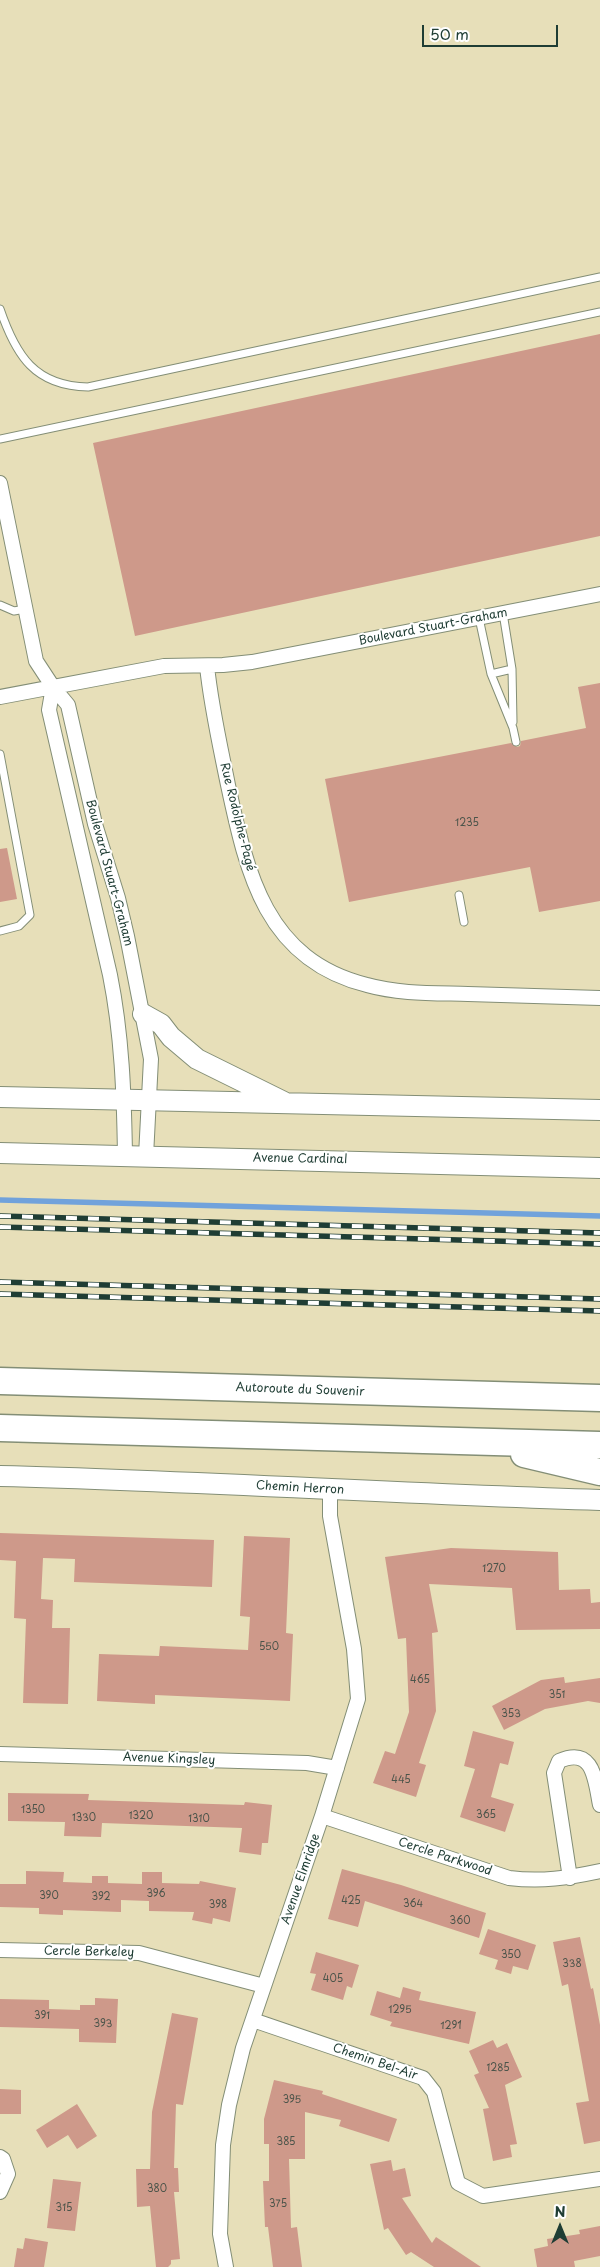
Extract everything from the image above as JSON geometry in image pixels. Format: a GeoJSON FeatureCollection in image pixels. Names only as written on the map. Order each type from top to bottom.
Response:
{"type":"FeatureCollection","features":[{"type":"Feature","properties":{"kind":"highway","name":"Autoroute du Souvenir"},"geometry":{"type":"LineString","coordinates":[[0,1381],[600,1398]]}},
{"type":"Feature","properties":{"kind":"highway"},"geometry":{"type":"LineString","coordinates":[[442,1394],[600,1382]]}},
{"type":"Feature","properties":{"kind":"highway"},"geometry":{"type":"LineString","coordinates":[[0,1428],[600,1445]]}},
{"type":"Feature","properties":{"kind":"highway"},"geometry":{"type":"LineString","coordinates":[[470,1441],[600,1472]]}},
{"type":"Feature","properties":{"kind":"main road"},"geometry":{"type":"LineString","coordinates":[[143,1014],[161,1024],[171,1037],[196,1059],[288,1104]]}},
{"type":"Feature","properties":{"kind":"main road"},"geometry":{"type":"LineString","coordinates":[[0,1097],[600,1110]]}},
{"type":"Feature","properties":{"kind":"main road","name":"Avenue Cardinal"},"geometry":{"type":"LineString","coordinates":[[0,1153],[600,1168]]}},
{"type":"Feature","properties":{"kind":"main road","name":"Chemin Herron"},"geometry":{"type":"LineString","coordinates":[[0,1476],[330,1489],[441,1496],[600,1500]]}},
{"type":"Feature","properties":{"kind":"street","name":"Boulevard Stuart-Graham"},"geometry":{"type":"LineString","coordinates":[[0,483],[36,660],[68,705],[94,824],[123,916],[143,1014],[151,1070],[146,1156]]}},
{"type":"Feature","properties":{"kind":"street","name":"Boulevard Stuart-Graham"},"geometry":{"type":"LineString","coordinates":[[207,666],[252,662],[600,594]]}},
{"type":"Feature","properties":{"kind":"street"},"geometry":{"type":"LineString","coordinates":[[0,697],[164,666],[207,666]]}},
{"type":"Feature","properties":{"kind":"street","name":"Rue Rodolphe-Pagé"},"geometry":{"type":"LineString","coordinates":[[207,666],[212,710],[247,868],[270,915],[285,935],[304,955],[333,974],[386,989],[450,994],[600,998]]}},
{"type":"Feature","properties":{"kind":"street","name":"Boulevard Stuart-Graham"},"geometry":{"type":"LineString","coordinates":[[53,686],[49,710],[113,993],[122,1051],[124,1155]]}},
{"type":"Feature","properties":{"kind":"street","name":"Avenue Elmridge"},"geometry":{"type":"LineString","coordinates":[[226,2267],[220,2234],[223,2145],[229,2105],[243,2048],[356,1712],[358,1684],[330,1516],[330,1489]]}},
{"type":"Feature","properties":{"kind":"street","name":"Avenue Kingsley"},"geometry":{"type":"LineString","coordinates":[[0,1754],[307,1763],[337,1768]]}},
{"type":"Feature","properties":{"kind":"street"},"geometry":{"type":"LineString","coordinates":[[570,1878],[554,1774],[559,1761],[570,1756],[582,1758],[592,1767],[600,1805]]}},
{"type":"Feature","properties":{"kind":"street","name":"Cercle Parkwood"},"geometry":{"type":"LineString","coordinates":[[322,1816],[509,1878],[538,1881],[570,1878],[600,1871]]}},
{"type":"Feature","properties":{"kind":"street","name":"Cercle Berkeley"},"geometry":{"type":"LineString","coordinates":[[0,1950],[139,1953],[264,1986]]}},
{"type":"Feature","properties":{"kind":"street","name":"Chemin Bel-Air"},"geometry":{"type":"LineString","coordinates":[[253,2020],[423,2078],[434,2092],[458,2183],[483,2196],[600,2179]]}},
{"type":"Feature","properties":{"kind":"street"},"geometry":{"type":"LineString","coordinates":[[0,2157],[8,2174],[0,2192]]}},
{"type":"Feature","properties":{"kind":"lane"},"geometry":{"type":"LineString","coordinates":[[0,309],[16,349],[34,369],[55,382],[88,387],[600,277]]}},
{"type":"Feature","properties":{"kind":"lane"},"geometry":{"type":"LineString","coordinates":[[0,439],[600,312]]}},
{"type":"Feature","properties":{"kind":"lane"},"geometry":{"type":"LineString","coordinates":[[0,605],[14,611],[25,609]]}},
{"type":"Feature","properties":{"kind":"lane"},"geometry":{"type":"LineString","coordinates":[[503,613],[512,669],[513,728]]}},
{"type":"Feature","properties":{"kind":"lane"},"geometry":{"type":"LineString","coordinates":[[479,618],[491,674],[513,728],[516,742]]}},
{"type":"Feature","properties":{"kind":"lane"},"geometry":{"type":"LineString","coordinates":[[491,674],[512,669]]}},
{"type":"Feature","properties":{"kind":"lane"},"geometry":{"type":"LineString","coordinates":[[0,754],[30,915],[19,926],[0,931]]}},
{"type":"Feature","properties":{"kind":"lane"},"geometry":{"type":"LineString","coordinates":[[460,895],[464,922]]}},
{"type":"Feature","properties":{"kind":"building"},"geometry":{"type":"Polygon","coordinates":[[[600,334],[600,536],[135,636],[93,443],[600,334]]]}},
{"type":"Feature","properties":{"kind":"building"},"geometry":{"type":"Polygon","coordinates":[[[600,683],[600,901],[539,912],[530,867],[349,902],[325,779],[511,743],[517,747],[520,746],[521,741],[586,728],[578,687],[600,683]]]}},
{"type":"Feature","properties":{"kind":"building"},"geometry":{"type":"Polygon","coordinates":[[[7,848],[17,899],[0,902],[0,849],[7,848]]]}},
{"type":"Feature","properties":{"kind":"building"},"geometry":{"type":"Polygon","coordinates":[[[0,1533],[214,1540],[212,1587],[74,1582],[75,1559],[43,1558],[41,1599],[53,1600],[52,1628],[70,1628],[68,1704],[23,1703],[26,1619],[14,1618],[16,1561],[0,1560],[0,1533]]]}},
{"type":"Feature","properties":{"kind":"building"},"geometry":{"type":"Polygon","coordinates":[[[244,1536],[290,1538],[286,1633],[293,1634],[290,1701],[155,1695],[155,1704],[97,1701],[99,1654],[159,1656],[160,1646],[248,1650],[250,1617],[240,1616],[244,1536]]]}},
{"type":"Feature","properties":{"kind":"building"},"geometry":{"type":"Polygon","coordinates":[[[451,1548],[558,1552],[559,1590],[590,1589],[591,1603],[600,1602],[600,1629],[516,1630],[512,1588],[429,1584],[438,1632],[432,1633],[436,1711],[419,1763],[426,1765],[416,1797],[373,1783],[385,1751],[395,1754],[409,1712],[406,1638],[398,1639],[385,1557],[451,1548]]]}},
{"type":"Feature","properties":{"kind":"building"},"geometry":{"type":"Polygon","coordinates":[[[564,1677],[565,1683],[600,1678],[600,1703],[588,1701],[545,1709],[504,1730],[492,1706],[541,1680],[564,1677]]]}},
{"type":"Feature","properties":{"kind":"building"},"geometry":{"type":"Polygon","coordinates":[[[473,1731],[514,1742],[508,1765],[500,1763],[491,1797],[514,1804],[505,1832],[460,1817],[475,1769],[464,1766],[473,1731]]]}},
{"type":"Feature","properties":{"kind":"building"},"geometry":{"type":"Polygon","coordinates":[[[8,1793],[89,1794],[88,1800],[244,1805],[245,1802],[272,1805],[268,1843],[262,1843],[261,1855],[239,1852],[242,1828],[102,1823],[101,1837],[64,1836],[65,1822],[8,1821],[8,1793]]]}},
{"type":"Feature","properties":{"kind":"building"},"geometry":{"type":"Polygon","coordinates":[[[342,1869],[401,1885],[486,1913],[479,1938],[365,1901],[358,1927],[328,1919],[342,1869]]]}},
{"type":"Feature","properties":{"kind":"building"},"geometry":{"type":"Polygon","coordinates":[[[26,1871],[64,1872],[63,1882],[92,1883],[92,1876],[108,1876],[108,1883],[142,1884],[142,1872],[162,1872],[162,1883],[199,1884],[200,1881],[236,1888],[230,1922],[213,1918],[212,1924],[192,1920],[194,1912],[149,1911],[149,1901],[121,1900],[121,1912],[63,1910],[63,1915],[39,1914],[39,1908],[0,1907],[0,1884],[26,1884],[26,1871]]]}},
{"type":"Feature","properties":{"kind":"building"},"geometry":{"type":"Polygon","coordinates":[[[488,1929],[536,1945],[528,1970],[513,1966],[511,1974],[495,1969],[498,1960],[479,1954],[488,1929]]]}},
{"type":"Feature","properties":{"kind":"building"},"geometry":{"type":"Polygon","coordinates":[[[580,1937],[600,2025],[600,2141],[584,2144],[576,2103],[589,2101],[568,1984],[562,1986],[553,1942],[580,1937]]]}},
{"type":"Feature","properties":{"kind":"building"},"geometry":{"type":"Polygon","coordinates":[[[316,1952],[359,1965],[352,1988],[347,1986],[343,2000],[311,1990],[316,1974],[310,1973],[316,1952]]]}},
{"type":"Feature","properties":{"kind":"building"},"geometry":{"type":"Polygon","coordinates":[[[403,1987],[421,1992],[419,2000],[476,2012],[469,2044],[390,2026],[392,2022],[370,2015],[377,1991],[400,1998],[403,1987]]]}},
{"type":"Feature","properties":{"kind":"building"},"geometry":{"type":"Polygon","coordinates":[[[95,1998],[118,1999],[116,2043],[79,2042],[79,2029],[0,2027],[0,1999],[49,2000],[49,2009],[80,2010],[80,2005],[95,2005],[95,1998]]]}},
{"type":"Feature","properties":{"kind":"building"},"geometry":{"type":"Polygon","coordinates":[[[172,2013],[198,2018],[183,2105],[176,2104],[174,2168],[178,2168],[179,2192],[174,2192],[180,2259],[171,2260],[171,2264],[168,2267],[156,2267],[150,2206],[137,2207],[136,2169],[150,2169],[152,2112],[172,2013]]]}},
{"type":"Feature","properties":{"kind":"building"},"geometry":{"type":"Polygon","coordinates":[[[493,2040],[497,2048],[507,2043],[522,2077],[505,2085],[517,2144],[510,2145],[512,2157],[493,2161],[483,2109],[489,2108],[474,2075],[479,2073],[469,2051],[493,2040]]]}},
{"type":"Feature","properties":{"kind":"building"},"geometry":{"type":"Polygon","coordinates":[[[274,2080],[323,2091],[322,2094],[397,2119],[389,2142],[339,2126],[341,2120],[305,2112],[305,2159],[289,2159],[291,2228],[297,2227],[302,2267],[273,2267],[268,2227],[265,2227],[263,2181],[269,2181],[269,2144],[264,2144],[264,2119],[274,2080]]]}},
{"type":"Feature","properties":{"kind":"building"},"geometry":{"type":"Polygon","coordinates":[[[0,2089],[21,2090],[21,2114],[0,2114],[0,2089]]]}},
{"type":"Feature","properties":{"kind":"building"},"geometry":{"type":"Polygon","coordinates":[[[77,2104],[97,2136],[77,2149],[68,2135],[47,2148],[36,2130],[77,2104]]]}},
{"type":"Feature","properties":{"kind":"building"},"geometry":{"type":"Polygon","coordinates":[[[391,2160],[393,2171],[405,2168],[411,2196],[402,2198],[432,2243],[436,2237],[481,2267],[434,2267],[411,2252],[406,2255],[388,2228],[384,2230],[370,2164],[391,2160]]]}},
{"type":"Feature","properties":{"kind":"building"},"geometry":{"type":"Polygon","coordinates":[[[53,2179],[81,2182],[75,2231],[47,2228],[53,2179]]]}},
{"type":"Feature","properties":{"kind":"building"},"geometry":{"type":"Polygon","coordinates":[[[600,2226],[600,2256],[574,2261],[575,2267],[537,2267],[534,2249],[548,2246],[547,2239],[580,2234],[579,2230],[600,2226]]]}},
{"type":"Feature","properties":{"kind":"building"},"geometry":{"type":"Polygon","coordinates":[[[25,2238],[48,2242],[44,2267],[14,2267],[17,2248],[23,2249],[25,2238]]]}},
{"type":"Feature","properties":{"kind":"waterway"},"geometry":{"type":"LineString","coordinates":[[0,1200],[600,1216]]}},
{"type":"Feature","properties":{"kind":"railway"},"geometry":{"type":"LineString","coordinates":[[0,1216],[600,1233]]}},
{"type":"Feature","properties":{"kind":"railway"},"geometry":{"type":"LineString","coordinates":[[0,1227],[600,1244]]}},
{"type":"Feature","properties":{"kind":"railway"},"geometry":{"type":"LineString","coordinates":[[0,1282],[600,1299]]}},
{"type":"Feature","properties":{"kind":"railway"},"geometry":{"type":"LineString","coordinates":[[0,1294],[600,1311]]}}]}
